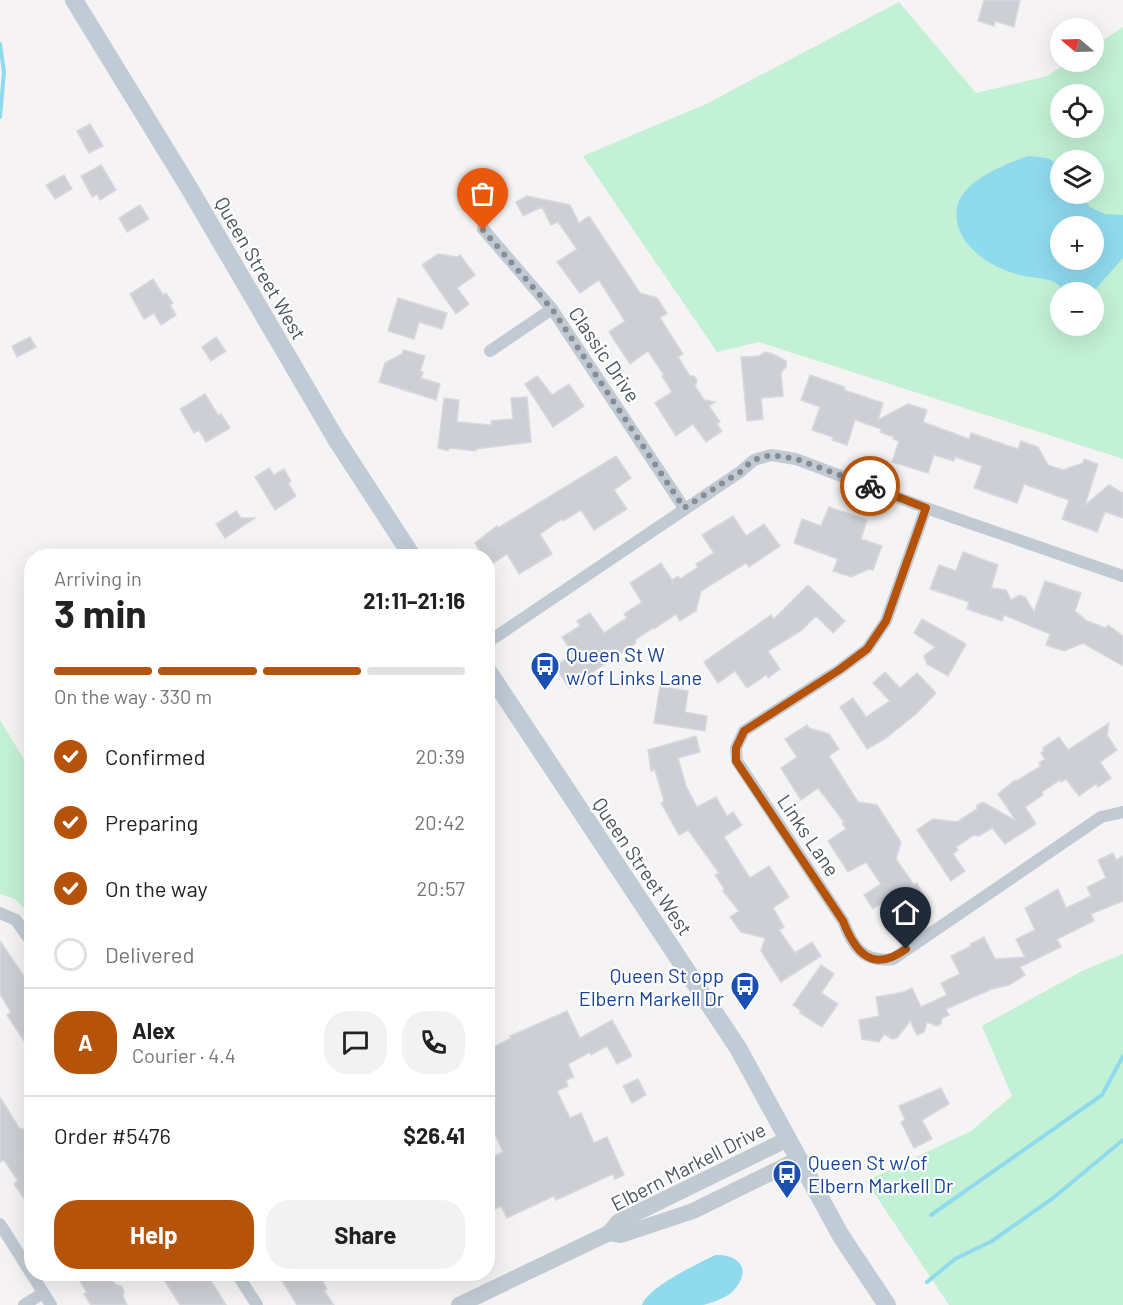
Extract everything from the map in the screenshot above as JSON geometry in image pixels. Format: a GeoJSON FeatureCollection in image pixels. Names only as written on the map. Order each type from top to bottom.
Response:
{"type":"FeatureCollection","features":[{"type":"Feature","properties":{"kind":"main road","name":"Queen Street West"},"geometry":{"type":"LineString","coordinates":[[74,0],[188,186],[336,439],[407,549]]}},
{"type":"Feature","properties":{"kind":"main road","name":"Queen Street West"},"geometry":{"type":"LineString","coordinates":[[495,682],[738,1048],[857,1262],[887,1305]]}},
{"type":"Feature","properties":{"kind":"street","name":"Classic Drive"},"geometry":{"type":"LineString","coordinates":[[483,230],[552,309],[684,508]]}},
{"type":"Feature","properties":{"kind":"street"},"geometry":{"type":"LineString","coordinates":[[490,351],[552,309]]}},
{"type":"Feature","properties":{"kind":"street"},"geometry":{"type":"LineString","coordinates":[[495,637],[740,472],[753,460],[771,455],[796,459],[926,508],[1123,576]]}},
{"type":"Feature","properties":{"kind":"street","name":"Links Lane"},"geometry":{"type":"LineString","coordinates":[[926,508],[886,621],[867,649],[839,670],[744,731],[736,748],[736,761],[843,921],[851,941],[863,954],[877,961],[893,959],[1101,817],[1123,812]]}},
{"type":"Feature","properties":{"kind":"street"},"geometry":{"type":"LineString","coordinates":[[0,913],[16,920],[24,932]]}},
{"type":"Feature","properties":{"kind":"street","name":"Elbern Markell Drive"},"geometry":{"type":"LineString","coordinates":[[459,1305],[609,1233],[618,1221],[788,1139]]}},
{"type":"Feature","properties":{"kind":"street","name":"Elbern Markell Drive"},"geometry":{"type":"LineString","coordinates":[[609,1233],[621,1235],[693,1211],[799,1160]]}},
{"type":"Feature","properties":{"kind":"street"},"geometry":{"type":"LineString","coordinates":[[0,1224],[24,1263]]}},
{"type":"Feature","properties":{"kind":"street"},"geometry":{"type":"LineString","coordinates":[[36,1281],[51,1305]]}},
{"type":"Feature","properties":{"kind":"street"},"geometry":{"type":"LineString","coordinates":[[242,1281],[257,1305]]}},
{"type":"Feature","properties":{"kind":"street"},"geometry":{"type":"LineString","coordinates":[[24,1305],[43,1293]]}},
{"type":"Feature","properties":{"kind":"green space"},"geometry":{"type":"Polygon","coordinates":[[[899,2],[976,93],[1047,76],[1053,72],[1104,72],[1104,39],[1123,27],[1123,459],[759,342],[717,352],[583,156],[706,104],[899,2]]]}},
{"type":"Feature","properties":{"kind":"green space"},"geometry":{"type":"Polygon","coordinates":[[[0,720],[24,759],[24,909],[15,899],[0,894],[0,720]]]}},
{"type":"Feature","properties":{"kind":"green space"},"geometry":{"type":"Polygon","coordinates":[[[1123,954],[1123,1305],[949,1305],[866,1181],[971,1131],[1012,1096],[982,1026],[1082,971],[1123,954]]]}},
{"type":"Feature","properties":{"kind":"water"},"geometry":{"type":"Polygon","coordinates":[[[1029,156],[1047,158],[1050,160],[1050,204],[1088,204],[1105,214],[1123,215],[1123,258],[1102,282],[1054,282],[1020,275],[1008,272],[975,252],[960,232],[957,207],[967,189],[997,168],[1029,156]]]}},
{"type":"Feature","properties":{"kind":"water"},"geometry":{"type":"Polygon","coordinates":[[[715,1255],[724,1255],[738,1261],[743,1271],[742,1278],[730,1294],[703,1305],[642,1305],[646,1298],[663,1283],[715,1255]]]}},
{"type":"Feature","properties":{"kind":"building"},"geometry":{"type":"Polygon","coordinates":[[[984,0],[1020,0],[1014,27],[995,21],[994,26],[978,21],[984,0]]]}},
{"type":"Feature","properties":{"kind":"building"},"geometry":{"type":"Polygon","coordinates":[[[90,124],[103,146],[89,153],[77,131],[90,124]]]}},
{"type":"Feature","properties":{"kind":"building"},"geometry":{"type":"Polygon","coordinates":[[[101,165],[116,190],[100,200],[97,194],[92,197],[81,176],[101,165]]]}},
{"type":"Feature","properties":{"kind":"building"},"geometry":{"type":"Polygon","coordinates":[[[64,175],[72,189],[55,199],[46,185],[64,175]]]}},
{"type":"Feature","properties":{"kind":"building"},"geometry":{"type":"Polygon","coordinates":[[[527,196],[570,205],[579,223],[589,216],[640,293],[657,298],[667,313],[660,318],[683,354],[678,357],[690,376],[694,376],[697,381],[695,386],[704,400],[715,402],[709,406],[720,422],[717,424],[722,431],[706,442],[693,424],[676,436],[655,403],[672,392],[662,376],[664,375],[648,351],[630,364],[609,332],[625,321],[599,280],[580,293],[557,262],[577,249],[558,222],[551,225],[542,207],[523,216],[516,202],[527,196]]]}},
{"type":"Feature","properties":{"kind":"building"},"geometry":{"type":"Polygon","coordinates":[[[140,205],[149,219],[127,232],[119,218],[140,205]]]}},
{"type":"Feature","properties":{"kind":"building"},"geometry":{"type":"Polygon","coordinates":[[[438,254],[457,257],[460,255],[475,275],[457,288],[469,304],[456,314],[422,265],[438,254]]]}},
{"type":"Feature","properties":{"kind":"building"},"geometry":{"type":"Polygon","coordinates":[[[153,279],[163,295],[166,293],[173,303],[170,305],[176,315],[161,325],[154,313],[144,319],[130,294],[153,279]]]}},
{"type":"Feature","properties":{"kind":"building"},"geometry":{"type":"Polygon","coordinates":[[[398,298],[447,313],[442,329],[419,322],[414,339],[388,331],[398,298]]]}},
{"type":"Feature","properties":{"kind":"building"},"geometry":{"type":"Polygon","coordinates":[[[30,337],[36,347],[17,357],[12,346],[30,337]]]}},
{"type":"Feature","properties":{"kind":"building"},"geometry":{"type":"Polygon","coordinates":[[[216,337],[226,351],[211,361],[202,347],[216,337]]]}},
{"type":"Feature","properties":{"kind":"building"},"geometry":{"type":"Polygon","coordinates":[[[404,350],[425,356],[420,371],[423,372],[421,378],[440,384],[436,400],[379,382],[385,363],[402,354],[404,350]]]}},
{"type":"Feature","properties":{"kind":"building"},"geometry":{"type":"Polygon","coordinates":[[[765,352],[786,361],[786,367],[781,373],[783,396],[761,398],[763,419],[747,421],[741,357],[759,356],[765,352]]]}},
{"type":"Feature","properties":{"kind":"building"},"geometry":{"type":"Polygon","coordinates":[[[810,375],[845,387],[844,390],[883,403],[878,420],[908,404],[927,410],[923,422],[969,439],[971,433],[1018,449],[1021,441],[1038,447],[1048,465],[1063,470],[1083,463],[1084,459],[1098,464],[1085,505],[1109,485],[1123,493],[1123,518],[1105,512],[1097,532],[1062,519],[1069,500],[1024,484],[1017,503],[974,488],[982,466],[955,457],[954,461],[934,455],[928,473],[892,462],[899,441],[880,432],[881,429],[855,420],[847,445],[832,440],[833,437],[812,430],[820,407],[801,400],[810,375]]]}},
{"type":"Feature","properties":{"kind":"building"},"geometry":{"type":"Polygon","coordinates":[[[537,376],[552,395],[569,384],[584,406],[553,427],[525,384],[537,376]]]}},
{"type":"Feature","properties":{"kind":"building"},"geometry":{"type":"Polygon","coordinates":[[[205,394],[218,415],[221,414],[230,428],[206,442],[199,430],[194,433],[180,409],[205,394]]]}},
{"type":"Feature","properties":{"kind":"building"},"geometry":{"type":"Polygon","coordinates":[[[527,397],[531,442],[476,449],[476,451],[449,448],[448,451],[438,448],[444,398],[459,400],[457,422],[492,425],[491,421],[513,419],[511,398],[527,397]]]}},
{"type":"Feature","properties":{"kind":"building"},"geometry":{"type":"Polygon","coordinates":[[[616,456],[631,478],[614,490],[627,509],[594,530],[581,510],[563,521],[562,519],[540,534],[552,554],[519,574],[507,554],[495,562],[495,549],[479,549],[475,543],[497,526],[498,528],[616,456]]]}},
{"type":"Feature","properties":{"kind":"building"},"geometry":{"type":"Polygon","coordinates":[[[269,468],[274,475],[284,469],[291,481],[288,483],[296,496],[275,510],[255,477],[269,468]]]}},
{"type":"Feature","properties":{"kind":"building"},"geometry":{"type":"Polygon","coordinates":[[[829,507],[867,520],[861,539],[882,546],[873,570],[869,569],[851,577],[833,571],[838,559],[794,543],[802,519],[821,526],[829,507]]]}},
{"type":"Feature","properties":{"kind":"building"},"geometry":{"type":"Polygon","coordinates":[[[236,511],[241,518],[255,518],[225,538],[216,524],[236,511]]]}},
{"type":"Feature","properties":{"kind":"building"},"geometry":{"type":"Polygon","coordinates":[[[733,516],[746,536],[764,524],[780,546],[749,567],[746,563],[701,591],[696,611],[680,621],[676,614],[635,640],[636,643],[593,672],[594,674],[569,688],[555,666],[573,655],[562,637],[580,626],[577,621],[590,613],[604,633],[627,618],[624,614],[642,602],[630,583],[661,563],[672,580],[678,576],[680,579],[698,567],[696,564],[714,553],[702,535],[733,516]]]}},
{"type":"Feature","properties":{"kind":"building"},"geometry":{"type":"Polygon","coordinates":[[[963,552],[998,565],[991,588],[1006,590],[1011,600],[1020,595],[1025,597],[1034,612],[1045,581],[1081,593],[1075,611],[1087,621],[1106,628],[1108,625],[1123,636],[1123,666],[1083,643],[1064,651],[1046,645],[1050,634],[1004,615],[1002,621],[967,609],[969,602],[930,589],[939,565],[956,571],[963,552]]]}},
{"type":"Feature","properties":{"kind":"building"},"geometry":{"type":"Polygon","coordinates":[[[808,585],[845,621],[833,633],[816,616],[802,630],[768,651],[780,669],[768,678],[766,675],[747,688],[735,671],[718,683],[704,662],[771,615],[774,619],[808,585]]]}},
{"type":"Feature","properties":{"kind":"building"},"geometry":{"type":"Polygon","coordinates":[[[922,619],[966,644],[948,676],[927,664],[924,656],[935,647],[914,633],[922,619]]]}},
{"type":"Feature","properties":{"kind":"building"},"geometry":{"type":"Polygon","coordinates":[[[885,672],[900,688],[917,673],[936,693],[917,713],[885,739],[867,749],[840,707],[853,698],[866,717],[890,701],[873,683],[885,672]]]}},
{"type":"Feature","properties":{"kind":"building"},"geometry":{"type":"Polygon","coordinates":[[[660,686],[688,691],[685,712],[707,716],[705,731],[654,723],[660,686]]]}},
{"type":"Feature","properties":{"kind":"building"},"geometry":{"type":"Polygon","coordinates":[[[1109,723],[1107,735],[1117,750],[1100,762],[1111,778],[1098,787],[1096,784],[1079,796],[1066,779],[1061,782],[1060,780],[1025,807],[1036,824],[1005,844],[992,828],[979,836],[974,835],[956,847],[958,850],[953,854],[965,871],[951,881],[917,830],[933,819],[957,822],[977,809],[977,805],[983,802],[1016,821],[998,794],[1015,780],[1041,766],[1039,763],[1045,759],[1041,753],[1044,751],[1043,748],[1059,737],[1068,750],[1109,723]]]}},
{"type":"Feature","properties":{"kind":"building"},"geometry":{"type":"Polygon","coordinates":[[[807,725],[809,728],[829,734],[839,749],[829,756],[858,802],[877,805],[901,842],[896,859],[914,885],[917,883],[930,909],[917,904],[901,914],[890,897],[873,909],[864,895],[881,884],[866,862],[848,872],[828,841],[846,829],[842,823],[844,822],[818,788],[801,800],[781,768],[797,757],[785,739],[807,725]]]}},
{"type":"Feature","properties":{"kind":"building"},"geometry":{"type":"Polygon","coordinates":[[[696,736],[700,752],[678,758],[686,786],[697,807],[716,797],[727,816],[733,812],[742,825],[724,837],[750,878],[769,866],[789,897],[773,908],[784,927],[779,930],[795,953],[812,942],[821,956],[781,982],[761,951],[765,938],[741,932],[730,917],[739,911],[723,891],[724,888],[715,875],[719,873],[688,830],[679,835],[661,803],[664,801],[655,770],[651,771],[648,750],[696,736]]]}},
{"type":"Feature","properties":{"kind":"building"},"geometry":{"type":"Polygon","coordinates":[[[1113,853],[1116,860],[1123,856],[1123,901],[1091,914],[1094,921],[1057,939],[1061,947],[1020,967],[1025,975],[1009,985],[992,989],[946,1009],[949,1015],[942,1018],[941,1024],[936,1026],[927,1022],[924,1032],[917,1035],[910,1021],[897,1038],[892,1039],[884,1034],[879,1042],[862,1039],[859,1020],[879,1016],[876,997],[904,992],[912,988],[921,1007],[947,995],[941,983],[960,974],[951,956],[971,946],[970,944],[984,937],[995,959],[1025,957],[1016,939],[1035,930],[1025,908],[1058,889],[1066,908],[1091,896],[1087,887],[1106,878],[1098,860],[1113,853]]]}},
{"type":"Feature","properties":{"kind":"building"},"geometry":{"type":"Polygon","coordinates":[[[0,941],[24,976],[24,1041],[7,1015],[11,1012],[0,994],[0,941]]]}},
{"type":"Feature","properties":{"kind":"building"},"geometry":{"type":"Polygon","coordinates":[[[821,965],[834,974],[821,993],[838,1004],[822,1027],[800,1013],[800,1010],[793,1005],[821,965]]]}},
{"type":"Feature","properties":{"kind":"building"},"geometry":{"type":"Polygon","coordinates":[[[567,1011],[580,1038],[612,1020],[632,1056],[617,1064],[607,1046],[591,1055],[590,1052],[568,1064],[574,1077],[566,1080],[568,1086],[557,1091],[570,1118],[581,1113],[594,1143],[607,1137],[624,1175],[615,1179],[613,1174],[556,1200],[554,1196],[507,1218],[501,1206],[495,1209],[495,1156],[503,1152],[495,1134],[495,1046],[511,1038],[510,1036],[567,1011]]]}},
{"type":"Feature","properties":{"kind":"building"},"geometry":{"type":"Polygon","coordinates":[[[638,1079],[646,1095],[632,1103],[623,1086],[638,1079]]]}},
{"type":"Feature","properties":{"kind":"building"},"geometry":{"type":"Polygon","coordinates":[[[941,1088],[949,1104],[922,1120],[932,1139],[914,1148],[901,1122],[905,1120],[899,1106],[941,1088]]]}},
{"type":"Feature","properties":{"kind":"building"},"geometry":{"type":"Polygon","coordinates":[[[0,1097],[19,1128],[24,1129],[24,1198],[14,1184],[18,1181],[4,1160],[0,1162],[0,1097]]]}},
{"type":"Feature","properties":{"kind":"building"},"geometry":{"type":"Polygon","coordinates":[[[80,1281],[113,1281],[124,1291],[123,1297],[127,1305],[91,1305],[84,1294],[87,1292],[80,1281]]]}},
{"type":"Feature","properties":{"kind":"building"},"geometry":{"type":"Polygon","coordinates":[[[165,1281],[211,1281],[226,1305],[180,1305],[165,1281]]]}},
{"type":"Feature","properties":{"kind":"building"},"geometry":{"type":"Polygon","coordinates":[[[282,1281],[324,1281],[327,1289],[324,1291],[334,1305],[297,1305],[282,1281]]]}},
{"type":"Feature","properties":{"kind":"waterway"},"geometry":{"type":"LineString","coordinates":[[0,44],[4,72],[0,117]]}},
{"type":"Feature","properties":{"kind":"waterway"},"geometry":{"type":"LineString","coordinates":[[931,1215],[1102,1095],[1123,1056]]}},
{"type":"Feature","properties":{"kind":"waterway"},"geometry":{"type":"LineString","coordinates":[[927,1282],[955,1259],[992,1241],[1053,1198],[1123,1140]]}},
{"type":"Feature","properties":{"kind":"way so far"},"geometry":{"type":"LineString","coordinates":[[483,230],[552,309],[684,508],[740,472],[753,460],[771,455],[796,459],[870,486]]}},
{"type":"Feature","properties":{"kind":"place","name":"Queen St W w/of Links Lane"},"geometry":{"type":"Point","coordinates":[545,692]}},
{"type":"Feature","properties":{"kind":"place","name":"Queen St opp Elbern Markell Dr"},"geometry":{"type":"Point","coordinates":[745,1012]}},
{"type":"Feature","properties":{"kind":"place","name":"Queen St w/of Elbern Markell Dr"},"geometry":{"type":"Point","coordinates":[787,1200]}},
{"type":"Feature","properties":{"kind":"route"},"geometry":{"type":"LineString","coordinates":[[870,486],[926,508],[886,621],[867,649],[839,670],[744,731],[736,748],[736,761],[843,921],[851,941],[863,954],[877,961],[893,959],[906,949]]}}]}
